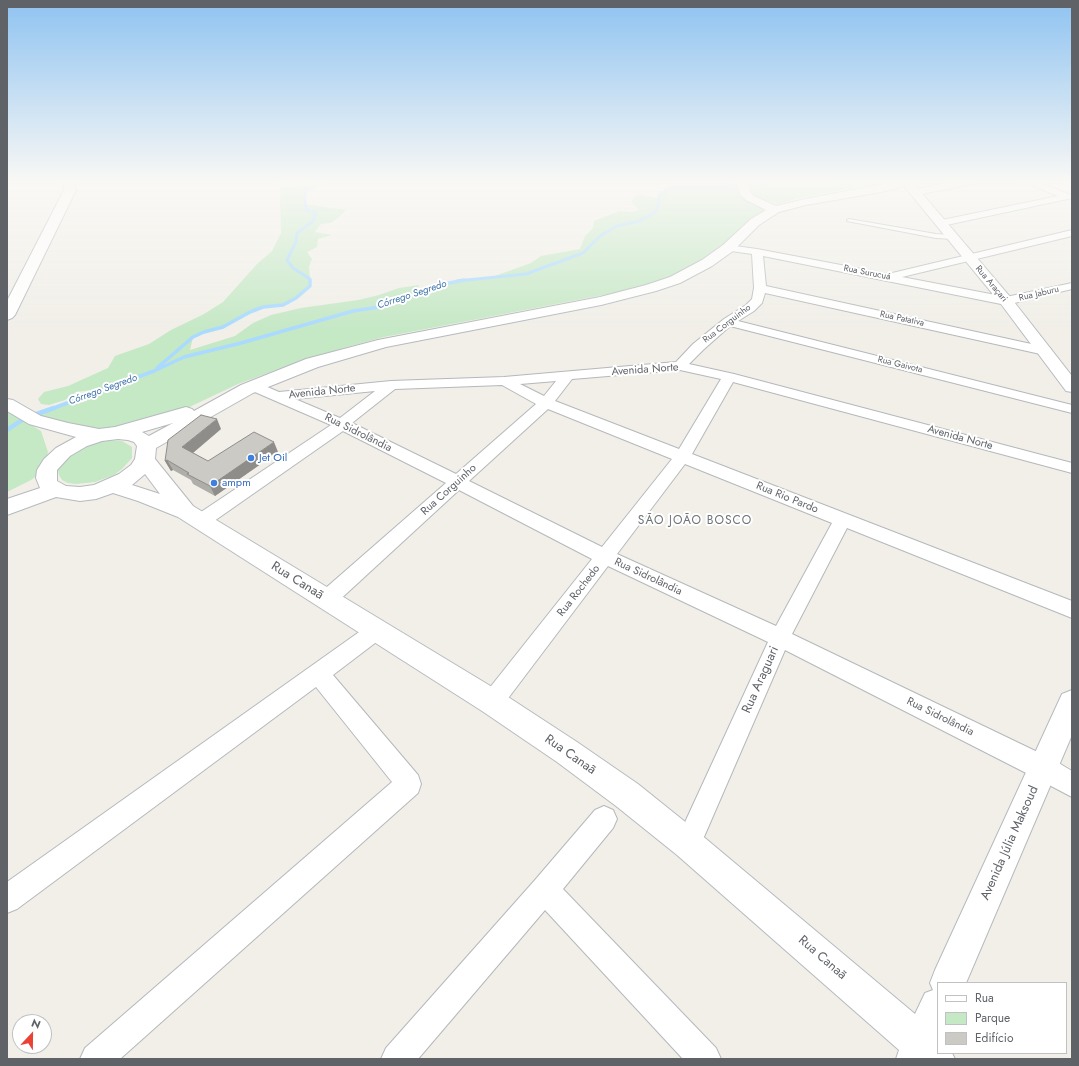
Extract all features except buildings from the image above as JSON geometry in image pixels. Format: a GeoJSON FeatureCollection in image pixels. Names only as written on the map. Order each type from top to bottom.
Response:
{"type":"FeatureCollection","features":[{"type":"Feature","properties":{"kind":"street"},"geometry":{"type":"LineString","coordinates":[[7,315],[49,231]]}},
{"type":"Feature","properties":{"kind":"street"},"geometry":{"type":"LineString","coordinates":[[51,464],[63,452],[80,442],[179,416],[312,363],[384,343],[601,301],[651,288],[692,272],[728,248],[746,231]]}},
{"type":"Feature","properties":{"kind":"street","name":"Rua Araçari"},"geometry":{"type":"LineString","coordinates":[[948,231],[968,257],[1006,301],[1072,387]]}},
{"type":"Feature","properties":{"kind":"street"},"geometry":{"type":"LineString","coordinates":[[886,277],[1072,233]]}},
{"type":"Feature","properties":{"kind":"street","name":"Rua Surucuá"},"geometry":{"type":"LineString","coordinates":[[728,248],[757,252],[1006,301]]}},
{"type":"Feature","properties":{"kind":"street","name":"Rua Corguinho"},"geometry":{"type":"LineString","coordinates":[[680,366],[698,347],[728,322],[750,308],[758,300],[760,288],[757,252]]}},
{"type":"Feature","properties":{"kind":"street","name":"Rua Jaburu"},"geometry":{"type":"LineString","coordinates":[[1006,301],[1072,286]]}},
{"type":"Feature","properties":{"kind":"street","name":"Rua Patativa"},"geometry":{"type":"LineString","coordinates":[[760,288],[1045,351]]}},
{"type":"Feature","properties":{"kind":"street","name":"Rua Gaivota"},"geometry":{"type":"LineString","coordinates":[[728,322],[1072,409]]}},
{"type":"Feature","properties":{"kind":"street","name":"Avenida Norte"},"geometry":{"type":"LineString","coordinates":[[278,396],[391,385],[504,381],[680,366],[729,377],[1072,468]]}},
{"type":"Feature","properties":{"kind":"street","name":"Rua Corguinho"},"geometry":{"type":"LineString","coordinates":[[327,599],[546,403],[567,376]]}},
{"type":"Feature","properties":{"kind":"street","name":"Rua Rochedo"},"geometry":{"type":"LineString","coordinates":[[492,702],[682,457],[729,377]]}},
{"type":"Feature","properties":{"kind":"street","name":"Rua Rio Pardo"},"geometry":{"type":"LineString","coordinates":[[504,381],[546,403],[1072,610]]}},
{"type":"Feature","properties":{"kind":"street"},"geometry":{"type":"LineString","coordinates":[[193,516],[342,424],[391,385]]}},
{"type":"Feature","properties":{"kind":"street"},"geometry":{"type":"LineString","coordinates":[[23,414],[48,435],[52,445],[51,464],[46,478],[49,485],[55,490],[66,493],[80,494],[96,492],[112,486],[132,474],[146,453],[250,387]]}},
{"type":"Feature","properties":{"kind":"street","name":"Rua Sidrolândia"},"geometry":{"type":"LineString","coordinates":[[250,387],[278,396],[342,424],[605,557],[780,638],[1043,768],[1072,785]]}},
{"type":"Feature","properties":{"kind":"street","name":"Rua Canaã"},"geometry":{"type":"LineString","coordinates":[[23,414],[61,428],[108,434],[131,434],[141,438],[146,453],[193,516]]}},
{"type":"Feature","properties":{"kind":"street","name":"Rua Canaã"},"geometry":{"type":"LineString","coordinates":[[112,486],[146,496],[193,516],[492,702],[567,752],[621,790],[688,844],[925,1054]]}},
{"type":"Feature","properties":{"kind":"street"},"geometry":{"type":"LineString","coordinates":[[7,507],[55,490]]}},
{"type":"Feature","properties":{"kind":"street","name":"Rua Araguari"},"geometry":{"type":"LineString","coordinates":[[688,844],[780,638],[842,520]]}},
{"type":"Feature","properties":{"kind":"street"},"geometry":{"type":"LineString","coordinates":[[7,899],[319,674],[376,631]]}},
{"type":"Feature","properties":{"kind":"street"},"geometry":{"type":"LineString","coordinates":[[96,1059],[409,784],[319,674]]}},
{"type":"Feature","properties":{"kind":"street","name":"Avenida Júlia Maksoud"},"geometry":{"type":"LineString","coordinates":[[948,982],[1072,703]]}},
{"type":"Feature","properties":{"kind":"street"},"geometry":{"type":"LineString","coordinates":[[397,1059],[545,890],[604,819]]}},
{"type":"Feature","properties":{"kind":"street"},"geometry":{"type":"LineString","coordinates":[[545,890],[701,1057]]}},
{"type":"Feature","properties":{"kind":"street"},"geometry":{"type":"LineString","coordinates":[[925,1054],[937,1010]]}},
{"type":"Feature","properties":{"kind":"lane"},"geometry":{"type":"LineString","coordinates":[[907,231],[936,236],[953,237]]}},
{"type":"Feature","properties":{"kind":"green space"},"geometry":{"type":"Polygon","coordinates":[[[281,231],[316,231],[315,232],[332,235],[318,239],[317,247],[307,252],[312,259],[309,267],[310,286],[296,298],[283,305],[263,307],[250,312],[223,327],[204,332],[193,337],[190,350],[235,336],[253,323],[271,315],[301,308],[358,300],[399,288],[419,285],[414,294],[435,286],[460,280],[492,277],[531,263],[541,256],[580,249],[585,236],[590,231],[739,231],[724,245],[705,259],[671,277],[624,291],[384,337],[347,347],[298,362],[238,384],[156,421],[106,429],[88,428],[32,416],[106,388],[76,392],[65,400],[49,405],[41,404],[38,399],[44,392],[68,386],[108,368],[115,356],[149,344],[171,330],[204,314],[223,302],[257,264],[272,251],[281,231]]]}},
{"type":"Feature","properties":{"kind":"green space"},"geometry":{"type":"Polygon","coordinates":[[[7,410],[41,431],[48,452],[44,470],[31,480],[7,492],[7,410]]]}},
{"type":"Feature","properties":{"kind":"green space"},"geometry":{"type":"Polygon","coordinates":[[[106,440],[122,441],[132,447],[132,458],[122,469],[114,475],[95,482],[76,484],[68,483],[62,480],[58,470],[60,465],[79,448],[106,440]]]}},
{"type":"Feature","properties":{"kind":"waterway"},"geometry":{"type":"LineString","coordinates":[[157,368],[193,337],[204,332],[223,327],[250,312],[263,307],[283,305],[296,298],[310,286],[310,279],[293,268],[287,260],[296,242],[297,233],[300,231]]}},
{"type":"Feature","properties":{"kind":"waterway","name":"Córrego Segredo"},"geometry":{"type":"LineString","coordinates":[[461,281],[526,274],[583,253],[600,236],[609,231]]}},
{"type":"Feature","properties":{"kind":"waterway","name":"Córrego Segredo"},"geometry":{"type":"LineString","coordinates":[[457,281],[461,281]]}},
{"type":"Feature","properties":{"kind":"waterway","name":"Córrego Segredo"},"geometry":{"type":"LineString","coordinates":[[51,409],[154,371],[184,357],[241,343],[353,311],[386,306],[435,286],[461,281]]}},
{"type":"Feature","properties":{"kind":"waterway","name":"Córrego Segredo"},"geometry":{"type":"LineString","coordinates":[[7,430],[25,418],[54,408]]}},
{"type":"Feature","properties":{"kind":"place","name":"Jet Oil"},"geometry":{"type":"Point","coordinates":[251,458]}},
{"type":"Feature","properties":{"kind":"place","name":"ampm"},"geometry":{"type":"Point","coordinates":[214,483]}},
{"type":"Feature","properties":{"kind":"district","name":"SÃO JOÃO BOSCO"},"geometry":{"type":"Point","coordinates":[695,521]}}]}
